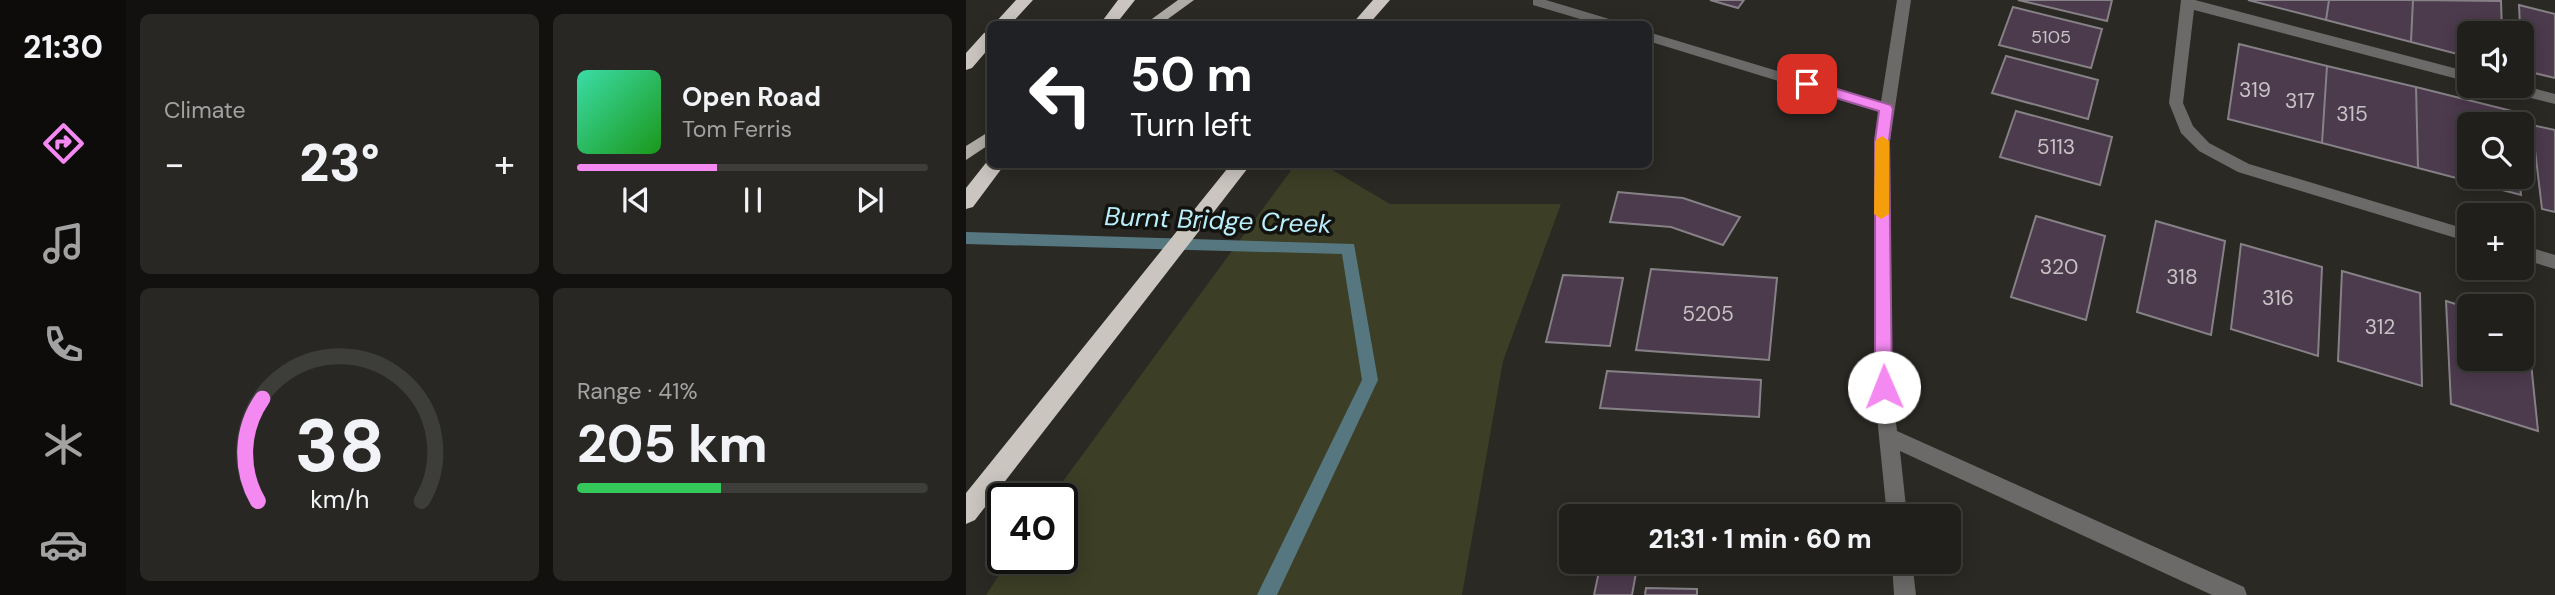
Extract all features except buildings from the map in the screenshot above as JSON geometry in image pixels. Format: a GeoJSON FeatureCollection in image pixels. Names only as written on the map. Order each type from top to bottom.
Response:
{"type":"FeatureCollection","features":[{"type":"Feature","properties":{"kind":"highway"},"geometry":{"type":"LineString","coordinates":[[1005,21],[1025,0]]}},
{"type":"Feature","properties":{"kind":"highway"},"geometry":{"type":"LineString","coordinates":[[1110,21],[1128,0]]}},
{"type":"Feature","properties":{"kind":"highway"},"geometry":{"type":"LineString","coordinates":[[1363,21],[1382,0]]}},
{"type":"Feature","properties":{"kind":"highway"},"geometry":{"type":"LineString","coordinates":[[966,64],[987,40]]}},
{"type":"Feature","properties":{"kind":"highway"},"geometry":{"type":"LineString","coordinates":[[966,202],[993,168]]}},
{"type":"Feature","properties":{"kind":"highway"},"geometry":{"type":"LineString","coordinates":[[966,512],[1239,168]]}},
{"type":"Feature","properties":{"kind":"main road"},"geometry":{"type":"LineString","coordinates":[[1157,21],[1188,0]]}},
{"type":"Feature","properties":{"kind":"main road"},"geometry":{"type":"LineString","coordinates":[[966,154],[987,139]]}},
{"type":"Feature","properties":{"kind":"street"},"geometry":{"type":"LineString","coordinates":[[1896,504],[1884,387],[1882,141],[1904,0]]}},
{"type":"Feature","properties":{"kind":"street"},"geometry":{"type":"LineString","coordinates":[[1538,2],[1601,21]]}},
{"type":"Feature","properties":{"kind":"street"},"geometry":{"type":"LineString","coordinates":[[2457,74],[2188,2],[2176,103],[2180,120],[2193,138],[2215,155],[2244,168],[2457,232]]}},
{"type":"Feature","properties":{"kind":"street"},"geometry":{"type":"LineString","coordinates":[[1652,37],[1886,109]]}},
{"type":"Feature","properties":{"kind":"street"},"geometry":{"type":"LineString","coordinates":[[2534,94],[2555,99]]}},
{"type":"Feature","properties":{"kind":"street"},"geometry":{"type":"LineString","coordinates":[[2534,256],[2555,262]]}},
{"type":"Feature","properties":{"kind":"street"},"geometry":{"type":"LineString","coordinates":[[1889,437],[2236,595]]}},
{"type":"Feature","properties":{"kind":"street"},"geometry":{"type":"LineString","coordinates":[[1903,574],[1905,595]]}},
{"type":"Feature","properties":{"kind":"green space"},"geometry":{"type":"Polygon","coordinates":[[[1293,168],[1329,168],[1390,204],[1561,204],[1503,361],[1462,595],[986,595],[1000,574],[1078,574],[1078,483],[1062,483],[1293,168]]]}},
{"type":"Feature","properties":{"kind":"waterway","name":"Burnt Bridge Creek"},"geometry":{"type":"LineString","coordinates":[[966,238],[1349,248],[1370,380],[1267,595]]}},
{"type":"Feature","properties":{"kind":"slow traffic"},"geometry":{"type":"LineString","coordinates":[[1881,214],[1882,141]]}},
{"type":"Feature","properties":{"kind":"route"},"geometry":{"type":"LineString","coordinates":[[1807,84],[1886,109],[1882,141],[1881,229],[1884,387]]}}]}
